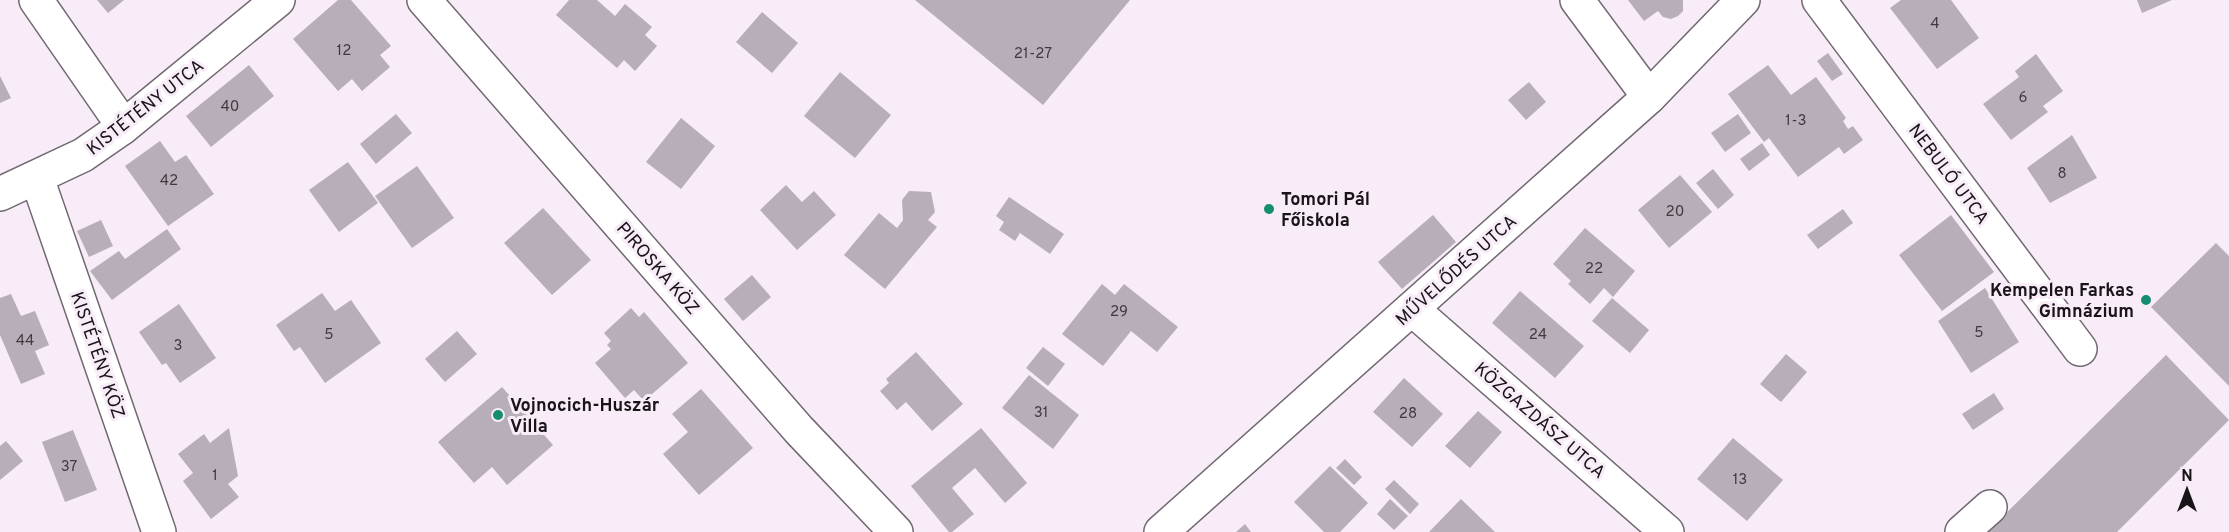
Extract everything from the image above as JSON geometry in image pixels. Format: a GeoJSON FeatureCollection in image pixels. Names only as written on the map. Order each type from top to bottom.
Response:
{"type":"FeatureCollection","features":[{"type":"Feature","properties":{"kind":"street"},"geometry":{"type":"LineString","coordinates":[[36,0],[115,114],[122,128]]}},
{"type":"Feature","properties":{"kind":"street","name":"KISTÉTÉNY UTCA"},"geometry":{"type":"LineString","coordinates":[[0,194],[83,155],[122,128],[278,0]]}},
{"type":"Feature","properties":{"kind":"street","name":"PIROSKA KÖZ"},"geometry":{"type":"LineString","coordinates":[[424,0],[799,430],[896,532]]}},
{"type":"Feature","properties":{"kind":"street"},"geometry":{"type":"LineString","coordinates":[[1577,0],[1649,96]]}},
{"type":"Feature","properties":{"kind":"street","name":"MŰVELŐDÉS UTCA"},"geometry":{"type":"LineString","coordinates":[[1161,532],[1649,96],[1743,0]]}},
{"type":"Feature","properties":{"kind":"street","name":"NEBULÓ UTCA"},"geometry":{"type":"LineString","coordinates":[[1819,0],[2080,349]]}},
{"type":"Feature","properties":{"kind":"street","name":"KISTÉTÉNY KÖZ"},"geometry":{"type":"LineString","coordinates":[[37,178],[159,532]]}},
{"type":"Feature","properties":{"kind":"street","name":"KÖZGAZDÁSZ UTCA"},"geometry":{"type":"LineString","coordinates":[[1412,309],[1667,532]]}},
{"type":"Feature","properties":{"kind":"street"},"geometry":{"type":"LineString","coordinates":[[1962,532],[1990,507]]}},
{"type":"Feature","properties":{"kind":"building"},"geometry":{"type":"Polygon","coordinates":[[[97,0],[124,0],[108,13],[97,0]]]}},
{"type":"Feature","properties":{"kind":"building"},"geometry":{"type":"Polygon","coordinates":[[[338,0],[351,0],[391,46],[380,55],[390,67],[362,91],[352,79],[338,91],[293,39],[338,0]]]}},
{"type":"Feature","properties":{"kind":"building"},"geometry":{"type":"Polygon","coordinates":[[[569,0],[597,0],[615,16],[625,4],[652,27],[645,35],[657,46],[635,71],[624,60],[617,68],[556,15],[569,0]]]}},
{"type":"Feature","properties":{"kind":"building"},"geometry":{"type":"Polygon","coordinates":[[[915,0],[1130,0],[1043,105],[915,0]]]}},
{"type":"Feature","properties":{"kind":"building"},"geometry":{"type":"Polygon","coordinates":[[[1628,0],[1683,0],[1683,11],[1671,19],[1663,17],[1658,11],[1644,21],[1628,0]]]}},
{"type":"Feature","properties":{"kind":"building"},"geometry":{"type":"Polygon","coordinates":[[[1901,0],[1951,0],[1979,38],[1937,69],[1890,8],[1901,0]]]}},
{"type":"Feature","properties":{"kind":"building"},"geometry":{"type":"Polygon","coordinates":[[[2137,0],[2172,0],[2142,13],[2137,0]]]}},
{"type":"Feature","properties":{"kind":"building"},"geometry":{"type":"Polygon","coordinates":[[[762,12],[798,43],[772,73],[736,42],[762,12]]]}},
{"type":"Feature","properties":{"kind":"building"},"geometry":{"type":"Polygon","coordinates":[[[1828,53],[1843,74],[1832,81],[1817,61],[1828,53]]]}},
{"type":"Feature","properties":{"kind":"building"},"geometry":{"type":"Polygon","coordinates":[[[2036,54],[2063,91],[2043,106],[2048,112],[2011,140],[1983,104],[2019,77],[2015,71],[2036,54]]]}},
{"type":"Feature","properties":{"kind":"building"},"geometry":{"type":"Polygon","coordinates":[[[249,65],[274,96],[211,147],[186,116],[249,65]]]}},
{"type":"Feature","properties":{"kind":"building"},"geometry":{"type":"Polygon","coordinates":[[[1768,65],[1791,95],[1816,77],[1846,118],[1843,121],[1848,129],[1853,126],[1863,140],[1844,154],[1839,147],[1798,177],[1769,138],[1764,142],[1728,94],[1768,65]]]}},
{"type":"Feature","properties":{"kind":"building"},"geometry":{"type":"Polygon","coordinates":[[[840,72],[891,115],[855,158],[804,116],[840,72]]]}},
{"type":"Feature","properties":{"kind":"building"},"geometry":{"type":"Polygon","coordinates":[[[0,76],[11,98],[0,103],[0,76]]]}},
{"type":"Feature","properties":{"kind":"building"},"geometry":{"type":"Polygon","coordinates":[[[1529,82],[1546,102],[1526,120],[1508,100],[1529,82]]]}},
{"type":"Feature","properties":{"kind":"building"},"geometry":{"type":"Polygon","coordinates":[[[396,114],[412,133],[376,164],[360,144],[396,114]]]}},
{"type":"Feature","properties":{"kind":"building"},"geometry":{"type":"Polygon","coordinates":[[[1738,114],[1751,133],[1725,152],[1711,133],[1738,114]]]}},
{"type":"Feature","properties":{"kind":"building"},"geometry":{"type":"Polygon","coordinates":[[[681,118],[715,146],[681,189],[646,162],[681,118]]]}},
{"type":"Feature","properties":{"kind":"building"},"geometry":{"type":"Polygon","coordinates":[[[2072,135],[2097,178],[2050,203],[2027,168],[2072,135]]]}},
{"type":"Feature","properties":{"kind":"building"},"geometry":{"type":"Polygon","coordinates":[[[160,141],[175,162],[186,155],[214,194],[168,226],[125,166],[160,141]]]}},
{"type":"Feature","properties":{"kind":"building"},"geometry":{"type":"Polygon","coordinates":[[[1762,143],[1770,155],[1749,171],[1740,159],[1762,143]]]}},
{"type":"Feature","properties":{"kind":"building"},"geometry":{"type":"Polygon","coordinates":[[[348,162],[378,203],[339,232],[309,190],[348,162]]]}},
{"type":"Feature","properties":{"kind":"building"},"geometry":{"type":"Polygon","coordinates":[[[417,166],[454,218],[412,248],[375,196],[417,166]]]}},
{"type":"Feature","properties":{"kind":"building"},"geometry":{"type":"Polygon","coordinates":[[[1713,169],[1734,195],[1718,209],[1696,183],[1713,169]]]}},
{"type":"Feature","properties":{"kind":"building"},"geometry":{"type":"Polygon","coordinates":[[[1680,175],[1712,212],[1669,248],[1638,210],[1680,175]]]}},
{"type":"Feature","properties":{"kind":"building"},"geometry":{"type":"Polygon","coordinates":[[[786,185],[802,202],[814,191],[836,215],[797,250],[760,210],[786,185]]]}},
{"type":"Feature","properties":{"kind":"building"},"geometry":{"type":"Polygon","coordinates":[[[909,191],[931,192],[935,212],[928,220],[937,227],[885,289],[844,255],[879,213],[897,228],[903,220],[902,200],[909,191]]]}},
{"type":"Feature","properties":{"kind":"building"},"geometry":{"type":"Polygon","coordinates":[[[1009,197],[1064,234],[1050,254],[1020,233],[1015,241],[999,230],[1004,222],[996,216],[1009,197]]]}},
{"type":"Feature","properties":{"kind":"building"},"geometry":{"type":"Polygon","coordinates":[[[543,208],[591,260],[552,295],[504,243],[543,208]]]}},
{"type":"Feature","properties":{"kind":"building"},"geometry":{"type":"Polygon","coordinates":[[[1843,209],[1853,223],[1818,249],[1807,235],[1843,209]]]}},
{"type":"Feature","properties":{"kind":"building"},"geometry":{"type":"Polygon","coordinates":[[[1433,215],[1456,242],[1402,289],[1378,262],[1433,215]]]}},
{"type":"Feature","properties":{"kind":"building"},"geometry":{"type":"Polygon","coordinates":[[[1951,215],[1994,272],[1942,311],[1899,255],[1951,215]]]}},
{"type":"Feature","properties":{"kind":"building"},"geometry":{"type":"Polygon","coordinates":[[[101,220],[113,246],[89,257],[77,231],[101,220]]]}},
{"type":"Feature","properties":{"kind":"building"},"geometry":{"type":"Polygon","coordinates":[[[1585,228],[1635,271],[1613,297],[1604,288],[1590,304],[1568,284],[1571,281],[1553,264],[1585,228]]]}},
{"type":"Feature","properties":{"kind":"building"},"geometry":{"type":"Polygon","coordinates":[[[167,229],[181,249],[112,300],[90,271],[119,251],[125,259],[167,229]]]}},
{"type":"Feature","properties":{"kind":"building"},"geometry":{"type":"Polygon","coordinates":[[[2216,243],[2229,256],[2229,386],[2151,307],[2216,243]]]}},
{"type":"Feature","properties":{"kind":"building"},"geometry":{"type":"Polygon","coordinates":[[[752,275],[771,297],[743,321],[724,299],[752,275]]]}},
{"type":"Feature","properties":{"kind":"building"},"geometry":{"type":"Polygon","coordinates":[[[1102,284],[1115,295],[1124,284],[1178,327],[1157,352],[1131,331],[1103,366],[1062,334],[1102,284]]]}},
{"type":"Feature","properties":{"kind":"building"},"geometry":{"type":"Polygon","coordinates":[[[1985,288],[2019,342],[1971,373],[1938,321],[1985,288]]]}},
{"type":"Feature","properties":{"kind":"building"},"geometry":{"type":"Polygon","coordinates":[[[1520,291],[1584,346],[1555,378],[1492,323],[1520,291]]]}},
{"type":"Feature","properties":{"kind":"building"},"geometry":{"type":"Polygon","coordinates":[[[322,293],[335,311],[351,300],[381,343],[325,383],[300,347],[294,351],[276,325],[322,293]]]}},
{"type":"Feature","properties":{"kind":"building"},"geometry":{"type":"Polygon","coordinates":[[[11,294],[21,316],[35,311],[49,345],[35,351],[45,374],[21,384],[0,335],[0,298],[11,294]]]}},
{"type":"Feature","properties":{"kind":"building"},"geometry":{"type":"Polygon","coordinates":[[[1612,298],[1649,330],[1630,353],[1592,321],[1612,298]]]}},
{"type":"Feature","properties":{"kind":"building"},"geometry":{"type":"Polygon","coordinates":[[[179,304],[216,358],[180,383],[166,363],[162,365],[139,332],[179,304]]]}},
{"type":"Feature","properties":{"kind":"building"},"geometry":{"type":"Polygon","coordinates":[[[631,308],[639,317],[644,312],[688,363],[644,401],[634,390],[625,398],[595,363],[611,349],[607,345],[611,341],[604,333],[631,308]]]}},
{"type":"Feature","properties":{"kind":"building"},"geometry":{"type":"Polygon","coordinates":[[[457,331],[477,354],[445,382],[425,359],[457,331]]]}},
{"type":"Feature","properties":{"kind":"building"},"geometry":{"type":"Polygon","coordinates":[[[1043,347],[1065,364],[1048,386],[1026,368],[1043,347]]]}},
{"type":"Feature","properties":{"kind":"building"},"geometry":{"type":"Polygon","coordinates":[[[916,352],[963,404],[932,431],[906,402],[897,410],[880,391],[889,383],[886,379],[916,352]]]}},
{"type":"Feature","properties":{"kind":"building"},"geometry":{"type":"Polygon","coordinates":[[[1786,354],[1807,372],[1781,402],[1760,384],[1786,354]]]}},
{"type":"Feature","properties":{"kind":"building"},"geometry":{"type":"Polygon","coordinates":[[[2166,355],[2229,420],[2117,532],[1987,532],[2166,355]]]}},
{"type":"Feature","properties":{"kind":"building"},"geometry":{"type":"Polygon","coordinates":[[[1029,375],[1079,415],[1053,449],[1002,408],[1029,375]]]}},
{"type":"Feature","properties":{"kind":"building"},"geometry":{"type":"Polygon","coordinates":[[[1404,378],[1443,414],[1412,447],[1373,412],[1404,378]]]}},
{"type":"Feature","properties":{"kind":"building","name":"Vojnocich-Huszár Villa"},"geometry":{"type":"Polygon","coordinates":[[[502,387],[553,445],[507,485],[492,467],[474,483],[438,442],[502,387]]]}},
{"type":"Feature","properties":{"kind":"building"},"geometry":{"type":"Polygon","coordinates":[[[701,389],[753,448],[699,495],[663,454],[688,432],[672,414],[701,389]]]}},
{"type":"Feature","properties":{"kind":"building"},"geometry":{"type":"Polygon","coordinates":[[[1994,393],[2004,409],[1973,430],[1962,414],[1994,393]]]}},
{"type":"Feature","properties":{"kind":"building"},"geometry":{"type":"Polygon","coordinates":[[[1478,411],[1502,432],[1470,468],[1445,446],[1478,411]]]}},
{"type":"Feature","properties":{"kind":"building"},"geometry":{"type":"Polygon","coordinates":[[[229,428],[238,476],[228,484],[239,497],[211,519],[183,481],[193,473],[178,454],[204,434],[210,443],[229,428]]]}},
{"type":"Feature","properties":{"kind":"building"},"geometry":{"type":"Polygon","coordinates":[[[981,428],[1027,483],[1005,503],[975,468],[952,488],[974,514],[949,532],[911,486],[981,428]]]}},
{"type":"Feature","properties":{"kind":"building"},"geometry":{"type":"Polygon","coordinates":[[[73,430],[97,490],[65,502],[42,442],[73,430]]]}},
{"type":"Feature","properties":{"kind":"building"},"geometry":{"type":"Polygon","coordinates":[[[1733,438],[1783,480],[1747,521],[1697,479],[1733,438]]]}},
{"type":"Feature","properties":{"kind":"building"},"geometry":{"type":"Polygon","coordinates":[[[6,441],[23,461],[0,480],[0,446],[6,441]]]}},
{"type":"Feature","properties":{"kind":"building"},"geometry":{"type":"Polygon","coordinates":[[[1345,459],[1362,477],[1354,485],[1336,468],[1345,459]]]}},
{"type":"Feature","properties":{"kind":"building"},"geometry":{"type":"Polygon","coordinates":[[[1330,466],[1368,503],[1340,532],[1324,532],[1294,502],[1330,466]]]}},
{"type":"Feature","properties":{"kind":"building"},"geometry":{"type":"Polygon","coordinates":[[[1394,480],[1419,504],[1410,514],[1385,489],[1394,480]]]}},
{"type":"Feature","properties":{"kind":"building"},"geometry":{"type":"Polygon","coordinates":[[[1390,499],[1408,516],[1394,530],[1377,514],[1390,499]]]}},
{"type":"Feature","properties":{"kind":"building"},"geometry":{"type":"Polygon","coordinates":[[[1461,499],[1495,532],[1429,532],[1461,499]]]}},
{"type":"Feature","properties":{"kind":"building"},"geometry":{"type":"Polygon","coordinates":[[[1245,524],[1251,532],[1236,532],[1245,524]]]}},
{"type":"Feature","properties":{"kind":"place","name":"Tomori Pál Főiskola"},"geometry":{"type":"Point","coordinates":[1269,209]}},
{"type":"Feature","properties":{"kind":"place","name":"Kempelen Farkas Gimnázium"},"geometry":{"type":"Point","coordinates":[2146,300]}},
{"type":"Feature","properties":{"kind":"place","name":"Vojnocich-Huszár Villa"},"geometry":{"type":"Point","coordinates":[498,415]}}]}
